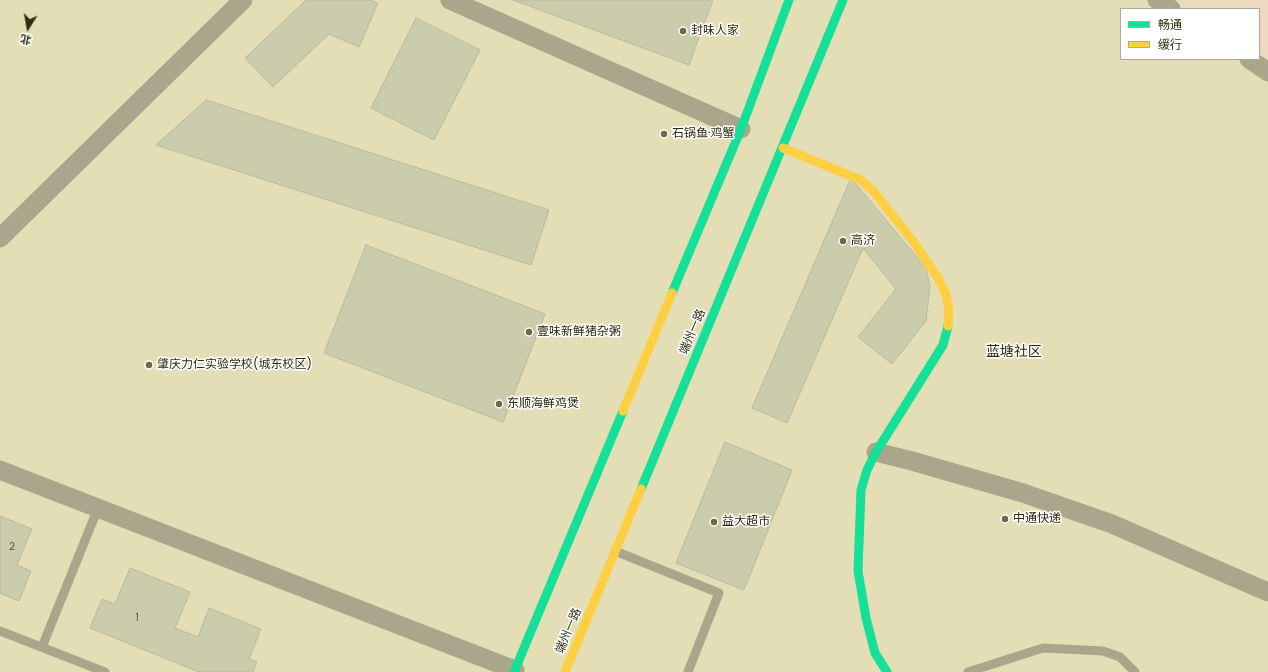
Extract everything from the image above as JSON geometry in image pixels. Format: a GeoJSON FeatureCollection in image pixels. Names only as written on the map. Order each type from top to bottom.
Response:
{"type":"FeatureCollection","features":[{"type":"Feature","properties":{"kind":"main road"},"geometry":{"type":"LineString","coordinates":[[515,671],[741,129],[789,0]]}},
{"type":"Feature","properties":{"kind":"main road","name":"端州一路"},"geometry":{"type":"LineString","coordinates":[[565,672],[843,0]]}},
{"type":"Feature","properties":{"kind":"main road"},"geometry":{"type":"LineString","coordinates":[[783,148],[861,180],[874,192],[913,240],[938,278],[946,294],[949,311],[948,329],[943,345],[876,452],[867,470],[862,490],[859,518],[858,571],[866,618],[875,653],[887,672]]}},
{"type":"Feature","properties":{"kind":"street"},"geometry":{"type":"LineString","coordinates":[[0,238],[243,0]]}},
{"type":"Feature","properties":{"kind":"street"},"geometry":{"type":"LineString","coordinates":[[450,0],[741,129]]}},
{"type":"Feature","properties":{"kind":"street"},"geometry":{"type":"LineString","coordinates":[[1157,0],[1169,8]]}},
{"type":"Feature","properties":{"kind":"street"},"geometry":{"type":"LineString","coordinates":[[1250,60],[1268,72]]}},
{"type":"Feature","properties":{"kind":"street"},"geometry":{"type":"LineString","coordinates":[[876,452],[1023,493],[1112,524],[1268,592]]}},
{"type":"Feature","properties":{"kind":"street"},"geometry":{"type":"LineString","coordinates":[[0,470],[515,671]]}},
{"type":"Feature","properties":{"kind":"lane"},"geometry":{"type":"LineString","coordinates":[[42,647],[98,508]]}},
{"type":"Feature","properties":{"kind":"lane"},"geometry":{"type":"LineString","coordinates":[[615,551],[719,593],[688,672]]}},
{"type":"Feature","properties":{"kind":"lane"},"geometry":{"type":"LineString","coordinates":[[0,631],[105,672]]}},
{"type":"Feature","properties":{"kind":"lane"},"geometry":{"type":"LineString","coordinates":[[968,672],[1043,648],[1103,650],[1120,657],[1135,672]]}},
{"type":"Feature","properties":{"kind":"shaded area"},"geometry":{"type":"Polygon","coordinates":[[[1175,0],[1268,0],[1268,62],[1260,57],[1260,8],[1187,8],[1175,0]]]}},
{"type":"Feature","properties":{"kind":"building"},"geometry":{"type":"Polygon","coordinates":[[[306,0],[370,0],[378,3],[359,47],[329,34],[273,87],[245,58],[306,0]]]}},
{"type":"Feature","properties":{"kind":"building"},"geometry":{"type":"Polygon","coordinates":[[[513,0],[713,0],[689,65],[513,0]]]}},
{"type":"Feature","properties":{"kind":"building"},"geometry":{"type":"Polygon","coordinates":[[[416,18],[480,50],[434,140],[371,108],[416,18]]]}},
{"type":"Feature","properties":{"kind":"building"},"geometry":{"type":"Polygon","coordinates":[[[206,100],[549,210],[531,265],[156,145],[206,100]]]}},
{"type":"Feature","properties":{"kind":"building"},"geometry":{"type":"Polygon","coordinates":[[[851,178],[926,268],[930,286],[926,321],[892,364],[858,337],[896,289],[863,248],[787,423],[752,408],[851,178]]]}},
{"type":"Feature","properties":{"kind":"building"},"geometry":{"type":"Polygon","coordinates":[[[366,245],[545,314],[503,422],[324,353],[366,245]]]}},
{"type":"Feature","properties":{"kind":"building"},"geometry":{"type":"Polygon","coordinates":[[[725,442],[792,470],[744,590],[676,563],[725,442]]]}},
{"type":"Feature","properties":{"kind":"building"},"geometry":{"type":"Polygon","coordinates":[[[0,516],[32,529],[17,565],[31,571],[19,601],[0,593],[0,516]]]}},
{"type":"Feature","properties":{"kind":"building"},"geometry":{"type":"Polygon","coordinates":[[[130,568],[190,592],[175,628],[198,637],[209,608],[261,629],[249,659],[257,662],[253,672],[199,672],[90,628],[102,599],[115,604],[130,568]]]}},
{"type":"Feature","properties":{"kind":"traffic: fast"},"geometry":{"type":"LineString","coordinates":[[672,293],[741,129],[789,0]]}},
{"type":"Feature","properties":{"kind":"traffic: fast"},"geometry":{"type":"LineString","coordinates":[[641,489],[843,0]]}},
{"type":"Feature","properties":{"kind":"traffic: fast"},"geometry":{"type":"LineString","coordinates":[[887,672],[875,653],[866,618],[858,571],[861,490],[867,470],[876,452],[943,345],[948,326]]}},
{"type":"Feature","properties":{"kind":"traffic: fast"},"geometry":{"type":"LineString","coordinates":[[514,672],[623,411]]}},
{"type":"Feature","properties":{"kind":"traffic: slow"},"geometry":{"type":"LineString","coordinates":[[783,148],[861,180],[874,192],[913,241],[938,278],[946,294],[949,311],[948,326]]}},
{"type":"Feature","properties":{"kind":"traffic: slow"},"geometry":{"type":"LineString","coordinates":[[623,411],[672,293]]}},
{"type":"Feature","properties":{"kind":"traffic: slow"},"geometry":{"type":"LineString","coordinates":[[565,672],[641,489]]}},
{"type":"Feature","properties":{"kind":"place","name":"封味人家"},"geometry":{"type":"Point","coordinates":[683,31]}},
{"type":"Feature","properties":{"kind":"place","name":"石锅鱼·鸡蟹"},"geometry":{"type":"Point","coordinates":[664,134]}},
{"type":"Feature","properties":{"kind":"place","name":"高济"},"geometry":{"type":"Point","coordinates":[843,241]}},
{"type":"Feature","properties":{"kind":"place","name":"壹味新鲜猪杂粥"},"geometry":{"type":"Point","coordinates":[529,332]}},
{"type":"Feature","properties":{"kind":"place","name":"肇庆力仁实验学校(城东校区)"},"geometry":{"type":"Point","coordinates":[149,365]}},
{"type":"Feature","properties":{"kind":"place","name":"东顺海鲜鸡煲"},"geometry":{"type":"Point","coordinates":[499,404]}},
{"type":"Feature","properties":{"kind":"place","name":"中通快递"},"geometry":{"type":"Point","coordinates":[1005,519]}},
{"type":"Feature","properties":{"kind":"place","name":"益大超市"},"geometry":{"type":"Point","coordinates":[714,522]}},
{"type":"Feature","properties":{"kind":"district","name":"蓝塘社区"},"geometry":{"type":"Point","coordinates":[1014,352]}}]}
